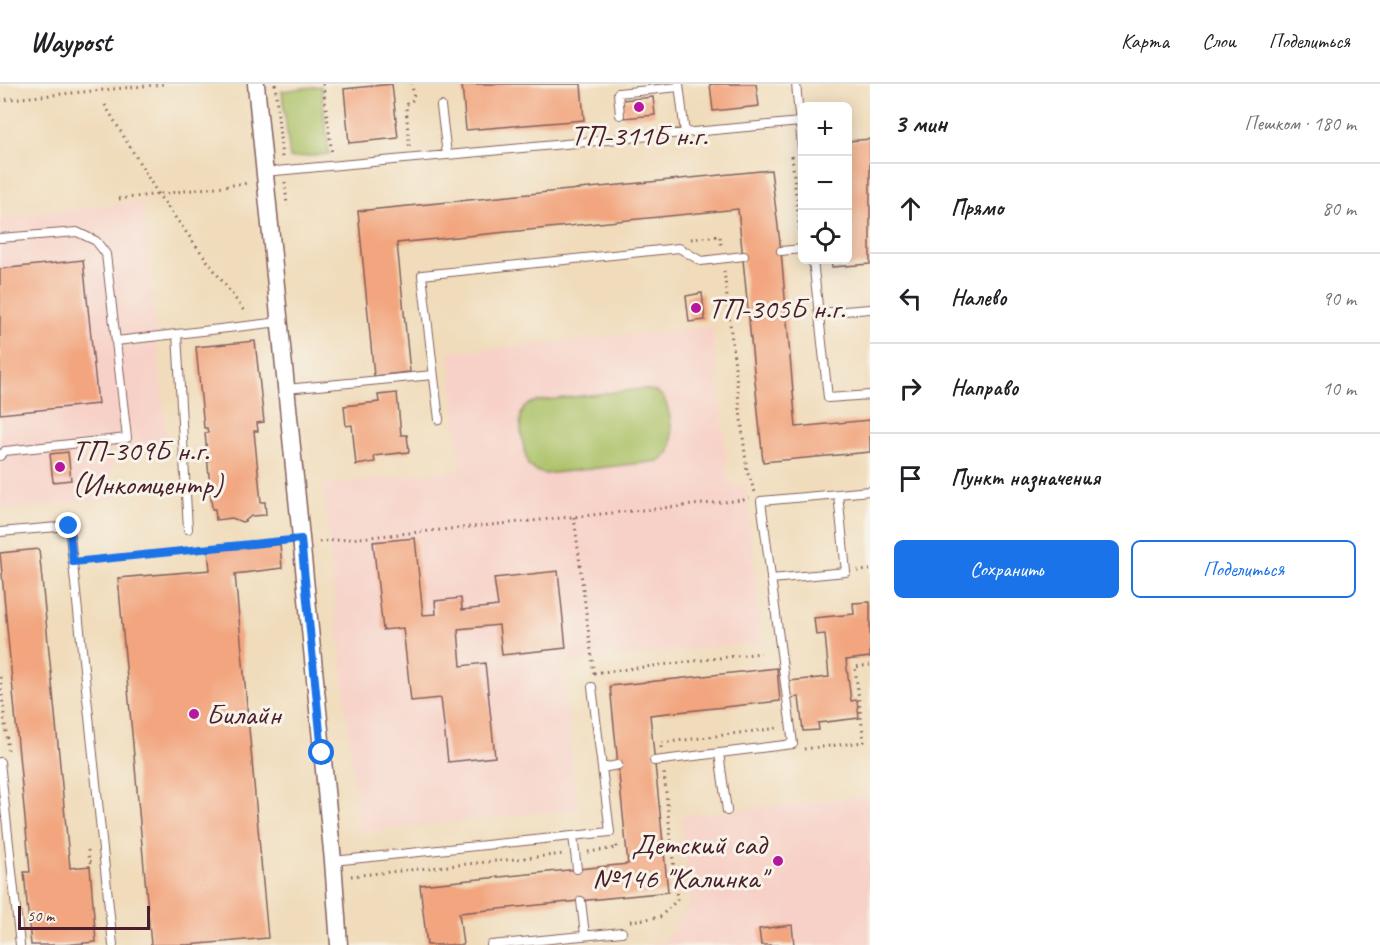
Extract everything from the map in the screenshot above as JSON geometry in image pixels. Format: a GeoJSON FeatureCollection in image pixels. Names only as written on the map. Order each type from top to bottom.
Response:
{"type":"FeatureCollection","features":[{"type":"Feature","properties":{"kind":"street"},"geometry":{"type":"LineString","coordinates":[[256,84],[333,861],[339,945]]}},
{"type":"Feature","properties":{"kind":"lane"},"geometry":{"type":"LineString","coordinates":[[796,84],[798,103]]}},
{"type":"Feature","properties":{"kind":"lane"},"geometry":{"type":"LineString","coordinates":[[620,115],[618,93],[679,86],[685,134]]}},
{"type":"Feature","properties":{"kind":"lane"},"geometry":{"type":"LineString","coordinates":[[441,106],[447,155]]}},
{"type":"Feature","properties":{"kind":"lane"},"geometry":{"type":"LineString","coordinates":[[265,176],[447,155],[798,122]]}},
{"type":"Feature","properties":{"kind":"lane"},"geometry":{"type":"LineString","coordinates":[[0,238],[77,232],[96,242],[105,254],[127,438],[5,451],[0,456]]}},
{"type":"Feature","properties":{"kind":"lane"},"geometry":{"type":"LineString","coordinates":[[439,420],[422,274],[679,248],[701,261],[744,256]]}},
{"type":"Feature","properties":{"kind":"lane"},"geometry":{"type":"LineString","coordinates":[[781,251],[798,249]]}},
{"type":"Feature","properties":{"kind":"lane"},"geometry":{"type":"LineString","coordinates":[[813,264],[828,398],[870,395]]}},
{"type":"Feature","properties":{"kind":"lane"},"geometry":{"type":"LineString","coordinates":[[819,313],[870,309]]}},
{"type":"Feature","properties":{"kind":"lane"},"geometry":{"type":"LineString","coordinates":[[116,341],[280,322]]}},
{"type":"Feature","properties":{"kind":"lane"},"geometry":{"type":"LineString","coordinates":[[177,334],[188,530]]}},
{"type":"Feature","properties":{"kind":"lane"},"geometry":{"type":"LineString","coordinates":[[286,389],[433,375]]}},
{"type":"Feature","properties":{"kind":"lane"},"geometry":{"type":"LineString","coordinates":[[658,761],[793,744],[761,501],[870,491]]}},
{"type":"Feature","properties":{"kind":"lane"},"geometry":{"type":"LineString","coordinates":[[771,579],[846,572],[838,494]]}},
{"type":"Feature","properties":{"kind":"lane"},"geometry":{"type":"LineString","coordinates":[[0,532],[69,526],[113,945]]}},
{"type":"Feature","properties":{"kind":"lane"},"geometry":{"type":"LineString","coordinates":[[333,861],[609,832],[592,687]]}},
{"type":"Feature","properties":{"kind":"lane"},"geometry":{"type":"LineString","coordinates":[[719,753],[727,811]]}},
{"type":"Feature","properties":{"kind":"lane"},"geometry":{"type":"LineString","coordinates":[[0,762],[20,945]]}},
{"type":"Feature","properties":{"kind":"lane"},"geometry":{"type":"LineString","coordinates":[[602,768],[618,765]]}},
{"type":"Feature","properties":{"kind":"lane"},"geometry":{"type":"LineString","coordinates":[[573,836],[577,869]]}},
{"type":"Feature","properties":{"kind":"lane"},"geometry":{"type":"LineString","coordinates":[[581,901],[585,935]]}},
{"type":"Feature","properties":{"kind":"lane"},"geometry":{"type":"LineString","coordinates":[[491,945],[544,942],[622,932]]}},
{"type":"Feature","properties":{"kind":"path"},"geometry":{"type":"LineString","coordinates":[[0,100],[165,84]]}},
{"type":"Feature","properties":{"kind":"path"},"geometry":{"type":"LineString","coordinates":[[323,84],[332,159]]}},
{"type":"Feature","properties":{"kind":"path"},"geometry":{"type":"LineString","coordinates":[[410,152],[406,105],[414,99],[412,84]]}},
{"type":"Feature","properties":{"kind":"path"},"geometry":{"type":"LineString","coordinates":[[105,105],[158,194],[243,311],[260,325]]}},
{"type":"Feature","properties":{"kind":"path"},"geometry":{"type":"LineString","coordinates":[[119,199],[247,183],[265,176]]}},
{"type":"Feature","properties":{"kind":"path"},"geometry":{"type":"LineString","coordinates":[[319,542],[743,500],[756,493],[747,471],[720,236],[684,240]]}},
{"type":"Feature","properties":{"kind":"path"},"geometry":{"type":"LineString","coordinates":[[73,562],[301,539]]}},
{"type":"Feature","properties":{"kind":"path"},"geometry":{"type":"LineString","coordinates":[[594,673],[761,653]]}},
{"type":"Feature","properties":{"kind":"path"},"geometry":{"type":"LineString","coordinates":[[800,750],[864,742],[855,667],[870,665]]}},
{"type":"Feature","properties":{"kind":"path"},"geometry":{"type":"LineString","coordinates":[[629,921],[660,917],[677,900],[658,761],[661,742],[790,726]]}},
{"type":"Feature","properties":{"kind":"path"},"geometry":{"type":"LineString","coordinates":[[351,876],[575,853]]}},
{"type":"Feature","properties":{"kind":"shaded area"},"geometry":{"type":"Polygon","coordinates":[[[143,202],[167,445],[110,451],[115,499],[0,510],[0,217],[143,202]]]}},
{"type":"Feature","properties":{"kind":"shaded area"},"geometry":{"type":"Polygon","coordinates":[[[712,326],[729,485],[746,483],[762,642],[562,663],[577,809],[359,832],[323,485],[461,470],[449,353],[712,326]]]}},
{"type":"Feature","properties":{"kind":"shaded area","name":"Детский сад №146 \"Калинка\""},"geometry":{"type":"Polygon","coordinates":[[[867,796],[870,820],[870,945],[641,945],[665,941],[690,902],[681,816],[867,796]]]}},
{"type":"Feature","properties":{"kind":"green space"},"geometry":{"type":"Polygon","coordinates":[[[321,86],[329,154],[290,158],[282,91],[321,86]]]}},
{"type":"Feature","properties":{"kind":"green space"},"geometry":{"type":"Polygon","coordinates":[[[643,389],[655,391],[661,395],[669,413],[671,446],[668,454],[660,461],[545,474],[528,465],[520,423],[522,412],[528,405],[538,401],[643,389]]]}},
{"type":"Feature","properties":{"kind":"building"},"geometry":{"type":"Polygon","coordinates":[[[392,84],[398,138],[349,143],[344,89],[392,84]]]}},
{"type":"Feature","properties":{"kind":"building"},"geometry":{"type":"Polygon","coordinates":[[[462,84],[581,84],[584,120],[466,130],[462,84]]]}},
{"type":"Feature","properties":{"kind":"building"},"geometry":{"type":"Polygon","coordinates":[[[710,84],[756,84],[759,106],[713,111],[710,84]]]}},
{"type":"Feature","properties":{"kind":"building","name":"ТП-311Б н.г."},"geometry":{"type":"Polygon","coordinates":[[[653,97],[655,115],[624,118],[622,100],[653,97]]]}},
{"type":"Feature","properties":{"kind":"building"},"geometry":{"type":"Polygon","coordinates":[[[870,139],[870,264],[832,267],[832,264],[852,264],[852,141],[870,139]]]}},
{"type":"Feature","properties":{"kind":"building"},"geometry":{"type":"Polygon","coordinates":[[[771,170],[781,251],[796,427],[870,420],[870,452],[763,462],[738,209],[397,243],[410,372],[374,376],[358,211],[771,170]]]}},
{"type":"Feature","properties":{"kind":"building"},"geometry":{"type":"Polygon","coordinates":[[[83,260],[98,404],[0,414],[0,269],[83,260]]]}},
{"type":"Feature","properties":{"kind":"building","name":"ТП-305Б н.г."},"geometry":{"type":"Polygon","coordinates":[[[702,293],[705,320],[689,322],[686,296],[702,293]]]}},
{"type":"Feature","properties":{"kind":"building"},"geometry":{"type":"Polygon","coordinates":[[[255,341],[264,422],[257,423],[258,431],[254,431],[261,502],[265,502],[266,515],[251,516],[242,522],[232,518],[216,520],[215,509],[212,509],[205,433],[208,433],[207,428],[204,428],[196,347],[255,341]]]}},
{"type":"Feature","properties":{"kind":"building"},"geometry":{"type":"Polygon","coordinates":[[[397,393],[401,435],[407,435],[409,452],[374,456],[375,462],[356,465],[352,425],[346,426],[344,406],[379,402],[378,395],[397,393]]]}},
{"type":"Feature","properties":{"kind":"building","name":"ТП-309Б н.г. (Инкомцентр)"},"geometry":{"type":"Polygon","coordinates":[[[68,452],[71,480],[53,482],[50,454],[68,452]]]}},
{"type":"Feature","properties":{"kind":"building"},"geometry":{"type":"Polygon","coordinates":[[[415,538],[423,615],[436,614],[435,601],[461,598],[462,610],[498,606],[494,578],[558,571],[566,648],[502,655],[499,625],[458,629],[461,666],[485,663],[495,757],[448,762],[441,698],[411,701],[403,628],[383,630],[373,542],[415,538]]]}},
{"type":"Feature","properties":{"kind":"building"},"geometry":{"type":"Polygon","coordinates":[[[280,544],[282,568],[235,574],[268,938],[187,945],[151,945],[118,578],[210,570],[208,550],[280,544]]]}},
{"type":"Feature","properties":{"kind":"building"},"geometry":{"type":"Polygon","coordinates":[[[39,549],[70,868],[90,866],[96,942],[31,945],[24,872],[30,872],[0,553],[39,549]]]}},
{"type":"Feature","properties":{"kind":"building"},"geometry":{"type":"Polygon","coordinates":[[[870,602],[870,657],[846,660],[851,701],[857,700],[859,718],[818,723],[819,730],[803,731],[799,697],[791,698],[789,681],[829,677],[825,634],[816,635],[814,618],[854,614],[853,603],[870,602]]]}},
{"type":"Feature","properties":{"kind":"building"},"geometry":{"type":"Polygon","coordinates":[[[777,668],[780,701],[650,715],[668,892],[459,913],[463,945],[427,945],[420,885],[628,864],[610,686],[777,668]]]}},
{"type":"Feature","properties":{"kind":"building"},"geometry":{"type":"Polygon","coordinates":[[[792,925],[794,945],[761,945],[759,929],[792,925]]]}},
{"type":"Feature","properties":{"kind":"place","name":"ТП-311Б н.г."},"geometry":{"type":"Point","coordinates":[639,107]}},
{"type":"Feature","properties":{"kind":"place","name":"ТП-305Б н.г."},"geometry":{"type":"Point","coordinates":[696,308]}},
{"type":"Feature","properties":{"kind":"place","name":"ТП-309Б н.г. (Инкомцентр)"},"geometry":{"type":"Point","coordinates":[60,467]}},
{"type":"Feature","properties":{"kind":"place","name":"Билайн"},"geometry":{"type":"Point","coordinates":[194,714]}},
{"type":"Feature","properties":{"kind":"place","name":"Детский сад №146 \"Калинка\""},"geometry":{"type":"Point","coordinates":[778,861]}},
{"type":"Feature","properties":{"kind":"route"},"geometry":{"type":"LineString","coordinates":[[69,526],[73,562],[301,539],[322,753]]}}]}
